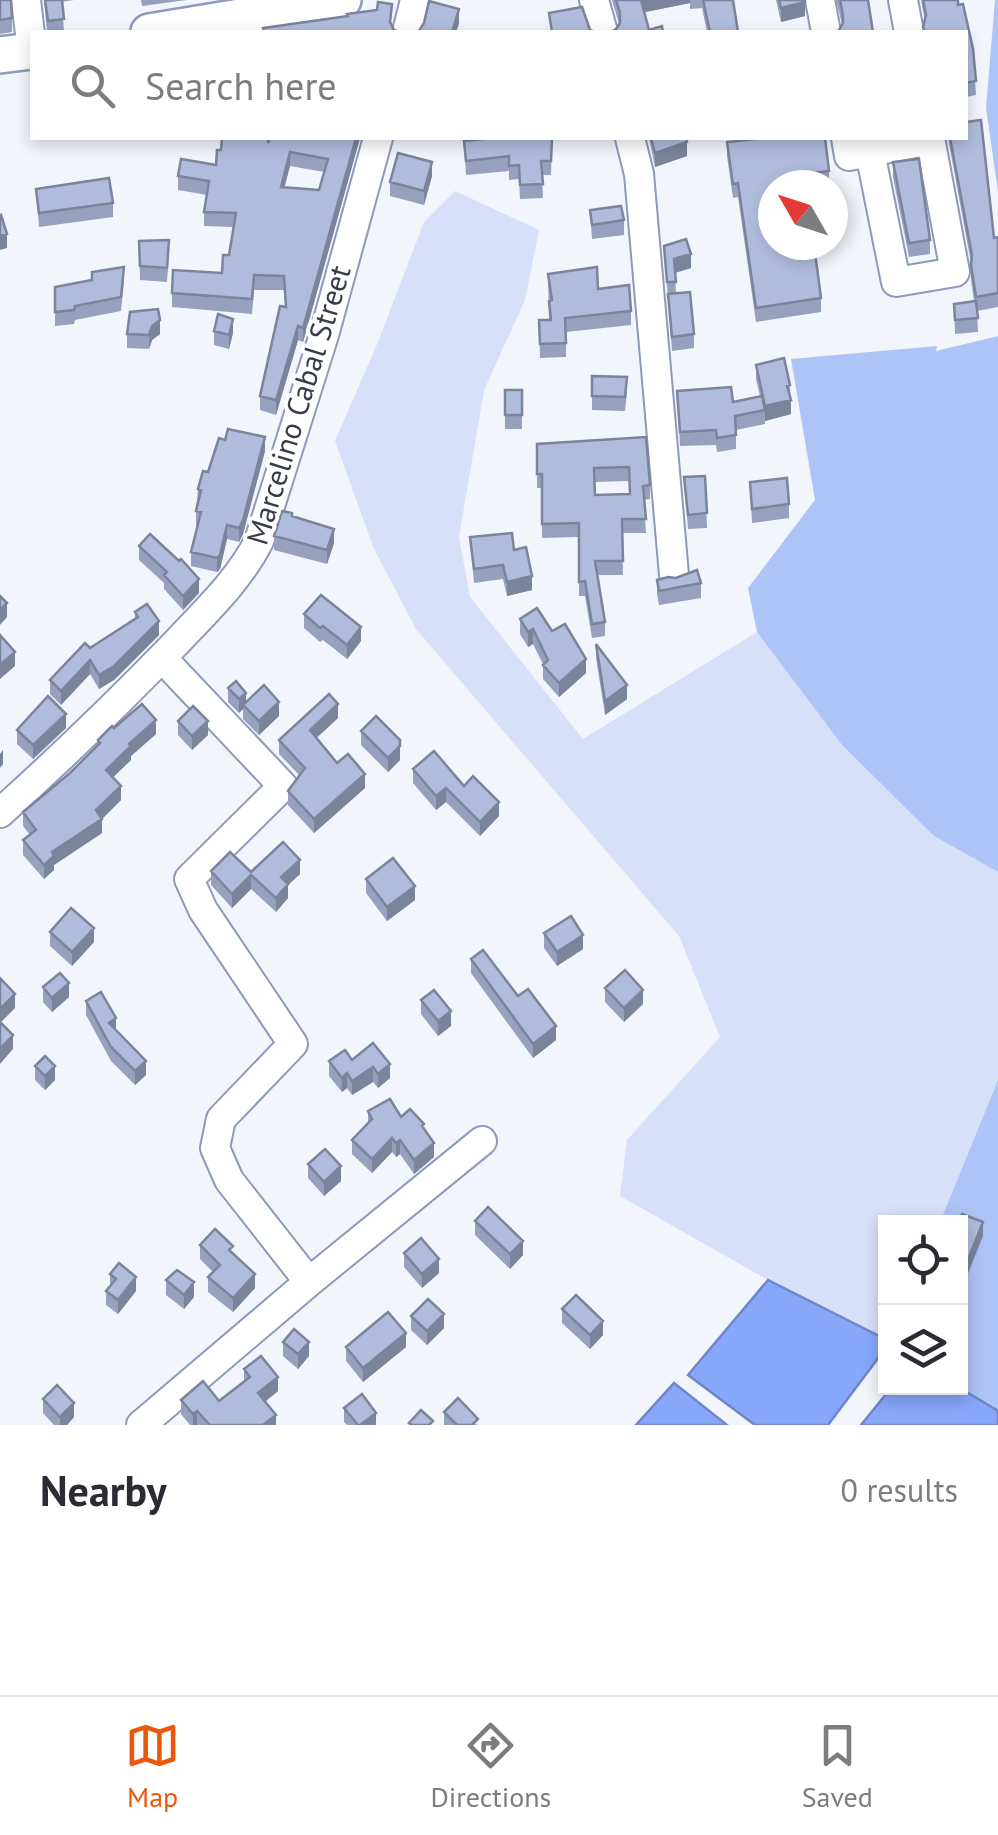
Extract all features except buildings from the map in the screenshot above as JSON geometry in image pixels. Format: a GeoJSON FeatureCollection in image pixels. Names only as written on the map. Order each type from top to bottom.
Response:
{"type":"FeatureCollection","features":[{"type":"Feature","properties":{"kind":"main road"},"geometry":{"type":"LineString","coordinates":[[160,30],[343,0]]}},
{"type":"Feature","properties":{"kind":"main road"},"geometry":{"type":"LineString","coordinates":[[0,55],[30,51]]}},
{"type":"Feature","properties":{"kind":"street"},"geometry":{"type":"LineString","coordinates":[[26,0],[30,34]]}},
{"type":"Feature","properties":{"kind":"street"},"geometry":{"type":"LineString","coordinates":[[407,30],[416,0]]}},
{"type":"Feature","properties":{"kind":"street"},"geometry":{"type":"LineString","coordinates":[[594,0],[602,30]]}},
{"type":"Feature","properties":{"kind":"street"},"geometry":{"type":"LineString","coordinates":[[820,0],[826,30]]}},
{"type":"Feature","properties":{"kind":"street"},"geometry":{"type":"LineString","coordinates":[[903,0],[909,30]]}},
{"type":"Feature","properties":{"kind":"street","name":"Marcelino Cabal Street"},"geometry":{"type":"LineString","coordinates":[[0,812],[162,658],[232,583],[259,541],[324,335],[377,140]]}},
{"type":"Feature","properties":{"kind":"street"},"geometry":{"type":"LineString","coordinates":[[631,140],[640,174],[674,576]]}},
{"type":"Feature","properties":{"kind":"street"},"geometry":{"type":"LineString","coordinates":[[916,140],[858,144],[896,282],[955,272],[930,140]]}},
{"type":"Feature","properties":{"kind":"street"},"geometry":{"type":"LineString","coordinates":[[162,658],[283,786],[189,879],[203,910],[293,1044],[221,1119],[215,1148],[229,1180],[309,1282]]}},
{"type":"Feature","properties":{"kind":"street"},"geometry":{"type":"LineString","coordinates":[[141,1425],[482,1141]]}},
{"type":"Feature","properties":{"kind":"shaded area"},"geometry":{"type":"Polygon","coordinates":[[[998,0],[998,192],[986,108],[998,0]]]}},
{"type":"Feature","properties":{"kind":"shaded area"},"geometry":{"type":"Polygon","coordinates":[[[455,191],[539,230],[525,300],[484,390],[459,537],[470,597],[583,739],[757,632],[842,745],[934,836],[998,872],[998,1080],[943,1215],[878,1215],[878,1335],[768,1280],[620,1196],[627,1140],[720,1037],[679,936],[416,629],[374,549],[335,441],[424,222],[455,191]]]}},
{"type":"Feature","properties":{"kind":"shaded area"},"geometry":{"type":"Polygon","coordinates":[[[998,336],[998,872],[934,836],[842,745],[757,632],[748,588],[815,500],[791,359],[937,346],[936,351],[998,336]]]}},
{"type":"Feature","properties":{"kind":"shaded area"},"geometry":{"type":"Polygon","coordinates":[[[998,1080],[998,1411],[968,1393],[968,1215],[943,1215],[998,1080]]]}},
{"type":"Feature","properties":{"kind":"water"},"geometry":{"type":"Polygon","coordinates":[[[768,1280],[878,1335],[878,1358],[828,1425],[755,1425],[688,1375],[768,1280]]]}},
{"type":"Feature","properties":{"kind":"water"},"geometry":{"type":"Polygon","coordinates":[[[674,1383],[727,1425],[636,1425],[674,1383]]]}},
{"type":"Feature","properties":{"kind":"water"},"geometry":{"type":"Polygon","coordinates":[[[968,1393],[998,1411],[998,1425],[861,1425],[885,1395],[968,1393]]]}}]}
